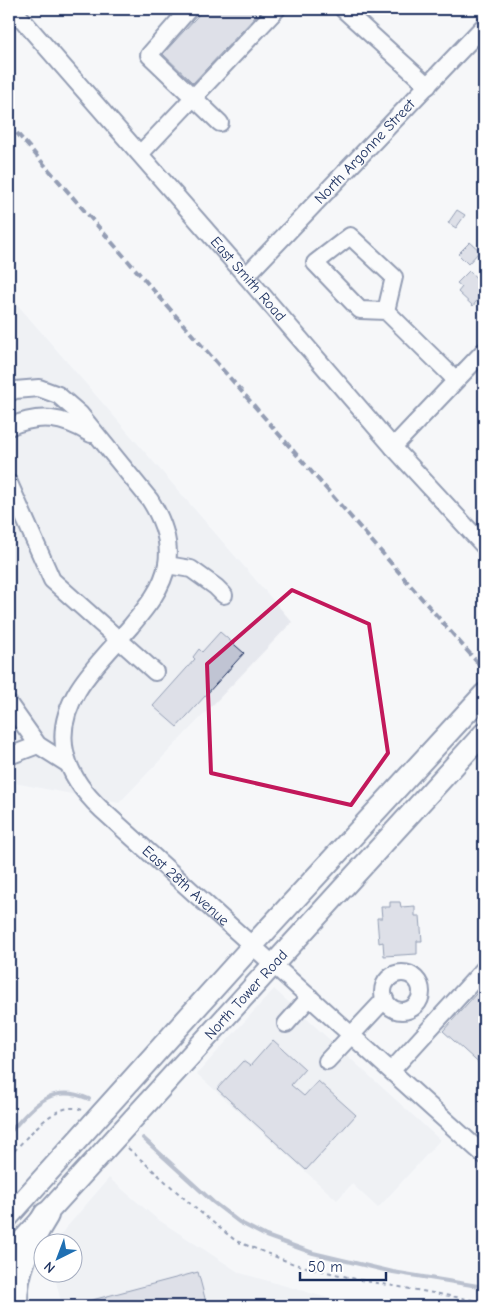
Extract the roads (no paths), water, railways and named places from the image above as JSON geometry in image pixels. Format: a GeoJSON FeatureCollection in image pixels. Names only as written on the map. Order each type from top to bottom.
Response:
{"type":"FeatureCollection","features":[{"type":"Feature","properties":{"kind":"highway"},"geometry":{"type":"LineString","coordinates":[[16,1306],[16,1282],[24,1254],[46,1215]]}},
{"type":"Feature","properties":{"kind":"main road","name":"North Tower Road"},"geometry":{"type":"LineString","coordinates":[[9,1216],[253,945],[484,694]]}},
{"type":"Feature","properties":{"kind":"main road","name":"North Tower Road"},"geometry":{"type":"LineString","coordinates":[[9,1255],[484,733]]}},
{"type":"Feature","properties":{"kind":"street","name":"East Smith Road"},"geometry":{"type":"LineString","coordinates":[[13,9],[393,447],[484,546]]}},
{"type":"Feature","properties":{"kind":"street"},"geometry":{"type":"LineString","coordinates":[[189,9],[148,55],[220,123]]}},
{"type":"Feature","properties":{"kind":"street"},"geometry":{"type":"LineString","coordinates":[[140,154],[277,9]]}},
{"type":"Feature","properties":{"kind":"street"},"geometry":{"type":"LineString","coordinates":[[344,9],[428,86]]}},
{"type":"Feature","properties":{"kind":"street","name":"North Argonne Street"},"geometry":{"type":"LineString","coordinates":[[246,276],[484,26]]}},
{"type":"Feature","properties":{"kind":"street"},"geometry":{"type":"LineString","coordinates":[[386,311],[394,276],[350,236],[315,263],[360,310],[386,311],[456,380]]}},
{"type":"Feature","properties":{"kind":"street"},"geometry":{"type":"LineString","coordinates":[[393,447],[484,351]]}},
{"type":"Feature","properties":{"kind":"street"},"geometry":{"type":"LineString","coordinates":[[9,392],[39,388],[58,395],[80,414],[157,511],[167,538],[167,565],[190,570],[224,594]]}},
{"type":"Feature","properties":{"kind":"street"},"geometry":{"type":"LineString","coordinates":[[9,427],[20,422],[38,418],[57,419],[75,424],[98,438]]}},
{"type":"Feature","properties":{"kind":"street"},"geometry":{"type":"LineString","coordinates":[[9,483],[52,580],[155,672]]}},
{"type":"Feature","properties":{"kind":"street","name":"East 28th Avenue"},"geometry":{"type":"LineString","coordinates":[[167,565],[161,583],[152,600],[78,689],[67,713],[64,738],[68,764],[80,787],[484,1155]]}},
{"type":"Feature","properties":{"kind":"street"},"geometry":{"type":"LineString","coordinates":[[9,704],[38,745],[68,764]]}},
{"type":"Feature","properties":{"kind":"street"},"geometry":{"type":"LineString","coordinates":[[9,756],[38,745]]}},
{"type":"Feature","properties":{"kind":"street"},"geometry":{"type":"LineString","coordinates":[[392,1070],[484,969]]}},
{"type":"Feature","properties":{"kind":"street"},"geometry":{"type":"LineString","coordinates":[[286,1024],[310,997]]}},
{"type":"Feature","properties":{"kind":"street"},"geometry":{"type":"LineString","coordinates":[[326,1061],[385,999]]}},
{"type":"Feature","properties":{"kind":"waterway"},"geometry":{"type":"LineString","coordinates":[[9,1133],[35,1106],[53,1095],[63,1093],[89,1099]]}},
{"type":"Feature","properties":{"kind":"waterway"},"geometry":{"type":"LineString","coordinates":[[143,1138],[213,1202],[239,1222],[266,1236],[313,1253],[393,1272],[484,1287]]}},
{"type":"Feature","properties":{"kind":"railway"},"geometry":{"type":"LineString","coordinates":[[9,124],[484,670]]}}]}
